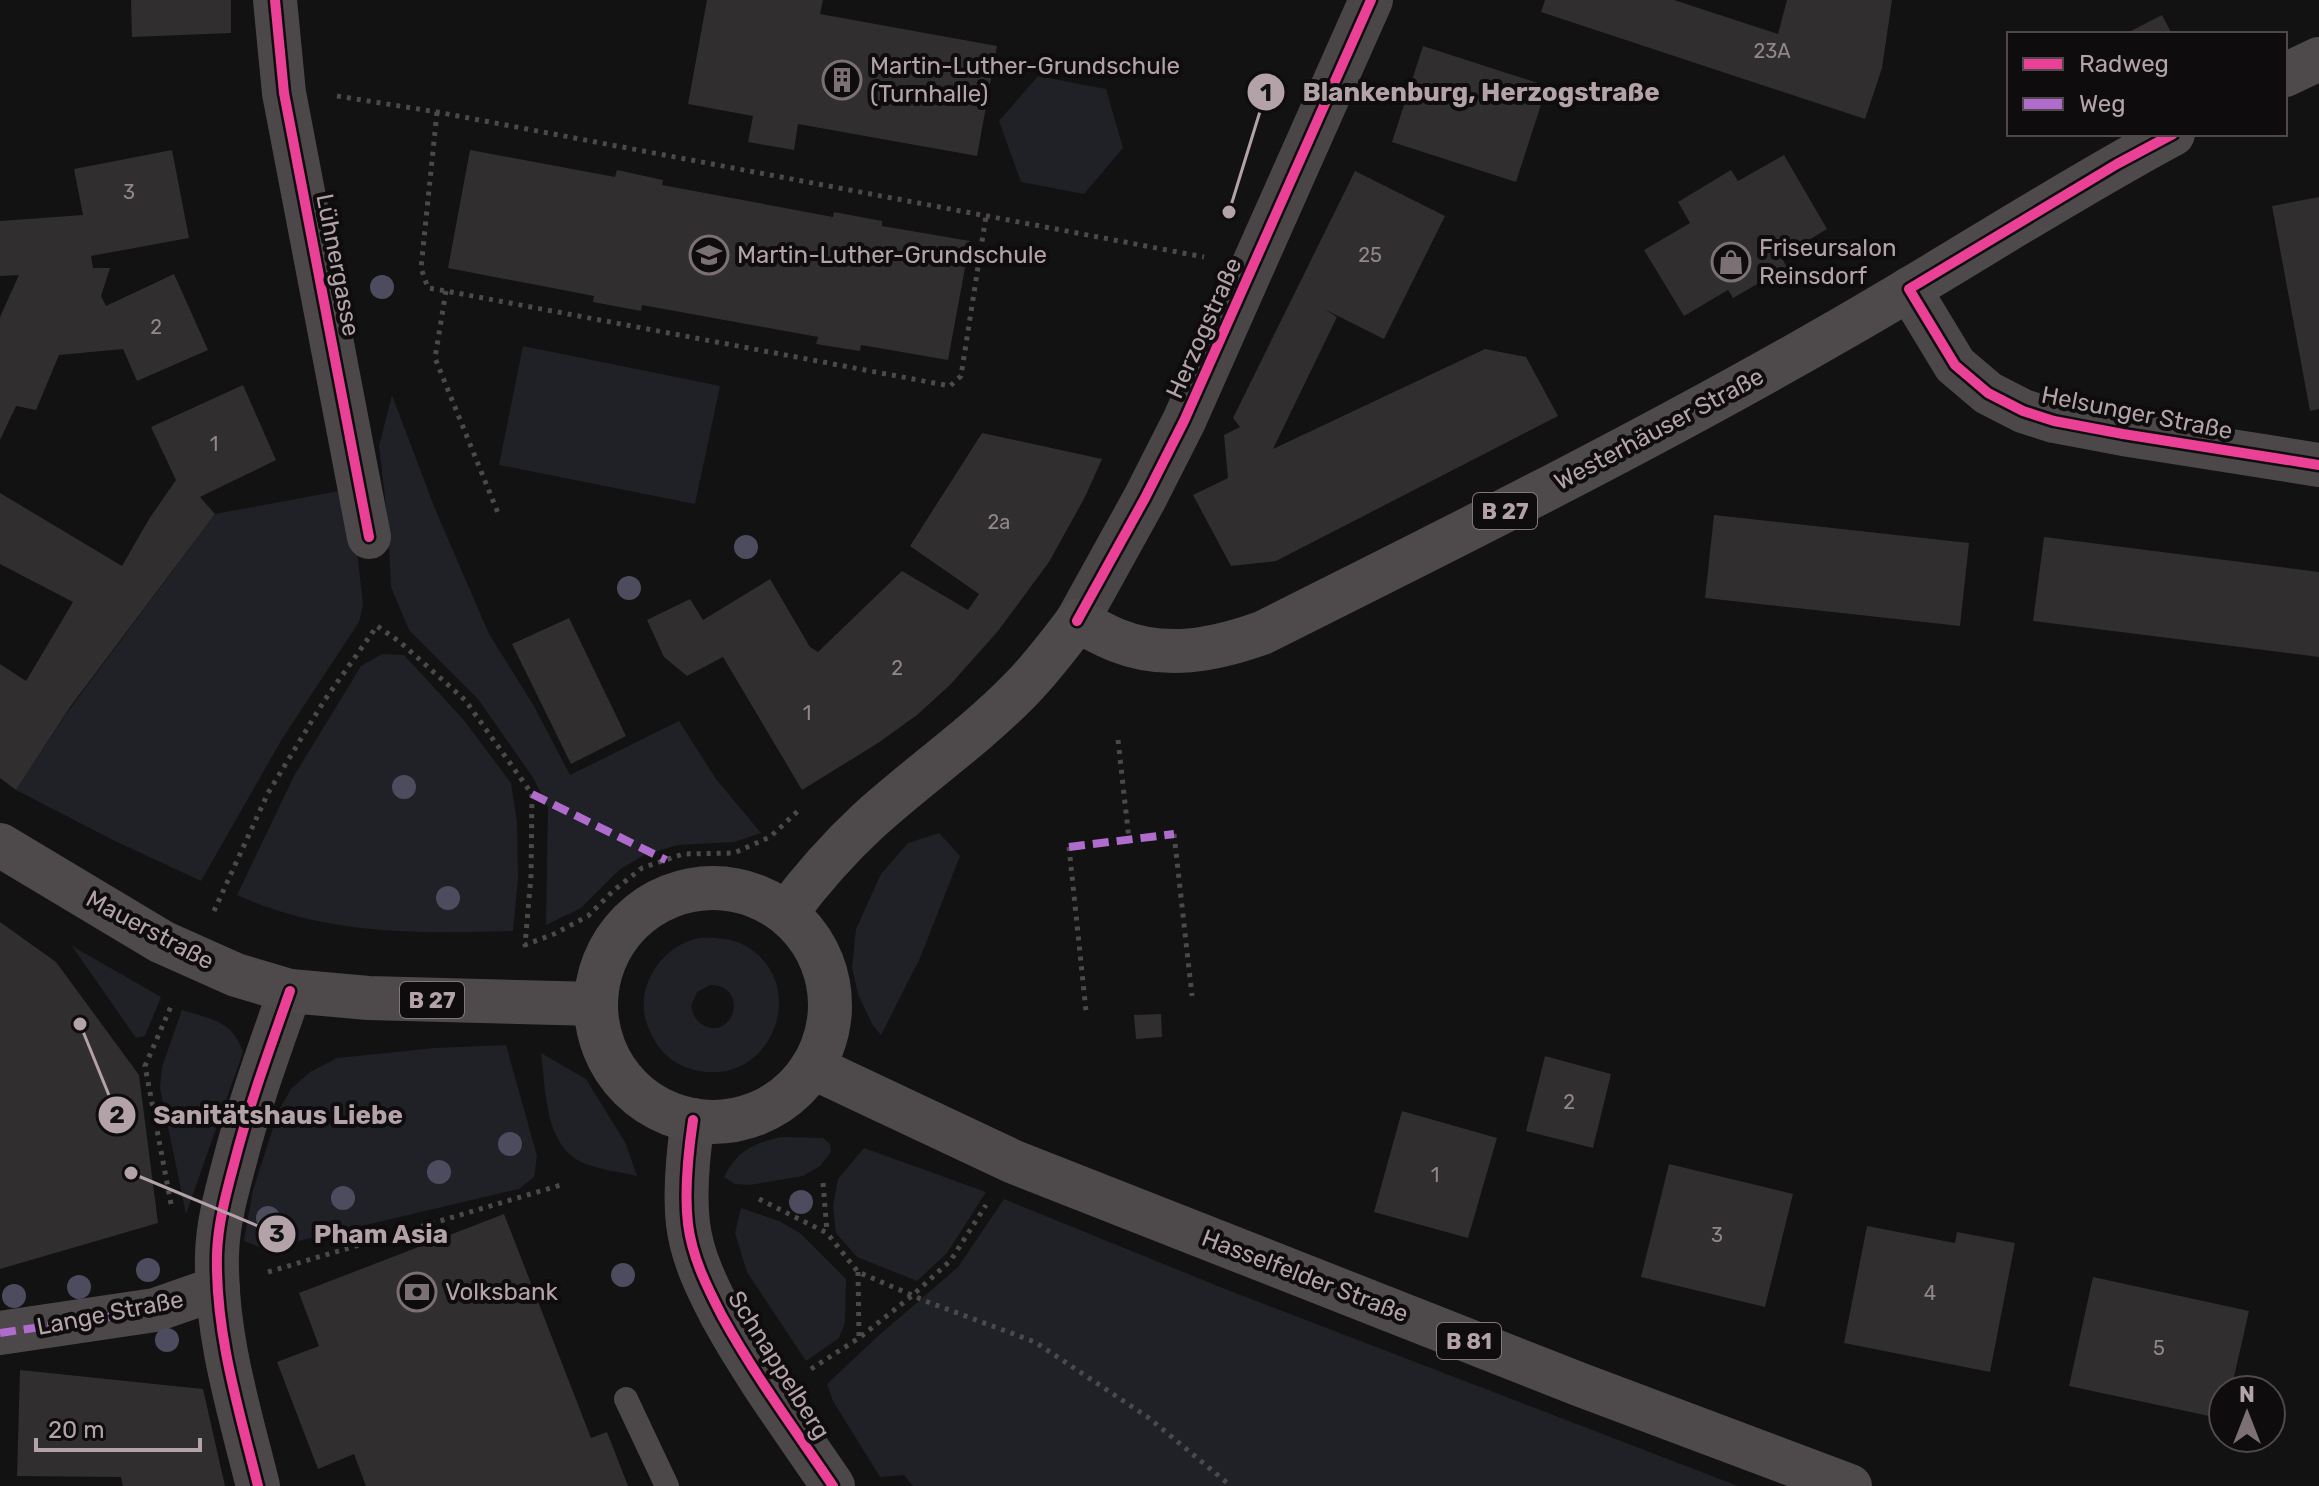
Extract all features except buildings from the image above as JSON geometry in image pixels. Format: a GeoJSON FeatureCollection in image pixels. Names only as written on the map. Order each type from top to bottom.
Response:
{"type":"FeatureCollection","features":[{"type":"Feature","properties":{"kind":"main road"},"geometry":{"type":"LineString","coordinates":[[2287,74],[2319,59]]}},
{"type":"Feature","properties":{"kind":"main road","name":"Westerhäuser Straße"},"geometry":{"type":"LineString","coordinates":[[1077,621],[1116,641],[1164,651],[1194,652],[1262,633],[1606,459],[1844,327],[2169,136]]}},
{"type":"Feature","properties":{"kind":"main road","name":"Herzogstraße"},"geometry":{"type":"LineString","coordinates":[[786,913],[809,883],[863,826],[1019,692],[1077,621]]}},
{"type":"Feature","properties":{"kind":"main road","name":"Mauerstraße"},"geometry":{"type":"LineString","coordinates":[[0,845],[162,942],[236,975],[290,991],[368,998],[596,1004]]}},
{"type":"Feature","properties":{"kind":"main road"},"geometry":{"type":"LineString","coordinates":[[717,888],[753,895],[786,913],[803,930],[817,951],[824,965],[830,995],[825,1040],[812,1067],[785,1098],[748,1117],[720,1122],[693,1120],[664,1111],[638,1095],[618,1074],[604,1047],[596,1004],[602,967],[610,950],[632,920],[663,899],[680,893],[717,888]]}},
{"type":"Feature","properties":{"kind":"main road","name":"Hasselfelder Straße"},"geometry":{"type":"LineString","coordinates":[[812,1067],[1014,1162],[1581,1385],[1850,1486]]}},
{"type":"Feature","properties":{"kind":"street","name":"Lühnergasse"},"geometry":{"type":"LineString","coordinates":[[275,0],[284,93],[369,537]]}},
{"type":"Feature","properties":{"kind":"street","name":"Herzogstraße"},"geometry":{"type":"LineString","coordinates":[[1077,621],[1184,421],[1371,0]]}},
{"type":"Feature","properties":{"kind":"street","name":"Helsunger Straße"},"geometry":{"type":"LineString","coordinates":[[1909,289],[1955,365],[1988,393],[2023,411],[2068,424],[2319,465]]}},
{"type":"Feature","properties":{"kind":"street"},"geometry":{"type":"LineString","coordinates":[[258,1486],[224,1338],[217,1252],[221,1213],[253,1095],[290,991]]}},
{"type":"Feature","properties":{"kind":"street","name":"Schnappelberg"},"geometry":{"type":"LineString","coordinates":[[693,1120],[686,1193],[688,1225],[707,1288],[738,1345],[833,1486]]}},
{"type":"Feature","properties":{"kind":"street","name":"Lange Straße"},"geometry":{"type":"LineString","coordinates":[[0,1333],[155,1310],[218,1288]]}},
{"type":"Feature","properties":{"kind":"lane"},"geometry":{"type":"LineString","coordinates":[[626,1399],[667,1486]]}},
{"type":"Feature","properties":{"kind":"path"},"geometry":{"type":"LineString","coordinates":[[284,93],[330,95],[437,112],[1254,265]]}},
{"type":"Feature","properties":{"kind":"path"},"geometry":{"type":"LineString","coordinates":[[437,112],[421,268],[428,288],[950,386],[961,376],[986,216]]}},
{"type":"Feature","properties":{"kind":"path"},"geometry":{"type":"LineString","coordinates":[[446,291],[435,358],[498,513]]}},
{"type":"Feature","properties":{"kind":"path"},"geometry":{"type":"LineString","coordinates":[[214,912],[268,793],[324,701],[377,626],[400,642],[465,700],[532,794],[531,876],[525,945],[588,916],[642,868],[683,854],[734,853],[770,837],[799,810]]}},
{"type":"Feature","properties":{"kind":"path"},"geometry":{"type":"LineString","coordinates":[[1118,740],[1129,839]]}},
{"type":"Feature","properties":{"kind":"path"},"geometry":{"type":"LineString","coordinates":[[1174,834],[1192,996]]}},
{"type":"Feature","properties":{"kind":"path"},"geometry":{"type":"LineString","coordinates":[[1069,847],[1086,1011]]}},
{"type":"Feature","properties":{"kind":"path"},"geometry":{"type":"LineString","coordinates":[[171,1206],[145,1066],[172,1004]]}},
{"type":"Feature","properties":{"kind":"path"},"geometry":{"type":"LineString","coordinates":[[770,1395],[859,1338],[951,1260],[1014,1162]]}},
{"type":"Feature","properties":{"kind":"path"},"geometry":{"type":"LineString","coordinates":[[823,1183],[827,1233]]}},
{"type":"Feature","properties":{"kind":"path"},"geometry":{"type":"LineString","coordinates":[[218,1288],[561,1185]]}},
{"type":"Feature","properties":{"kind":"path"},"geometry":{"type":"LineString","coordinates":[[759,1199],[827,1233],[858,1272],[1035,1342],[1149,1418],[1231,1486]]}},
{"type":"Feature","properties":{"kind":"path"},"geometry":{"type":"LineString","coordinates":[[858,1272],[859,1338]]}},
{"type":"Feature","properties":{"kind":"shaded area"},"geometry":{"type":"Polygon","coordinates":[[[1038,76],[1106,89],[1123,148],[1084,194],[1021,182],[999,121],[1038,76]]]}},
{"type":"Feature","properties":{"kind":"shaded area"},"geometry":{"type":"Polygon","coordinates":[[[523,346],[720,386],[695,504],[499,465],[523,346]]]}},
{"type":"Feature","properties":{"kind":"shaded area"},"geometry":{"type":"Polygon","coordinates":[[[392,395],[435,509],[489,634],[534,706],[570,775],[679,721],[716,779],[761,833],[734,842],[678,845],[644,855],[619,870],[581,908],[546,925],[548,808],[534,779],[478,699],[409,630],[391,587],[379,446],[392,395]]]}},
{"type":"Feature","properties":{"kind":"shaded area"},"geometry":{"type":"Polygon","coordinates":[[[350,489],[363,604],[359,622],[282,739],[201,881],[16,790],[66,714],[215,514],[350,489]]]}},
{"type":"Feature","properties":{"kind":"shaded area"},"geometry":{"type":"Polygon","coordinates":[[[382,654],[404,655],[463,719],[511,783],[517,822],[518,877],[513,931],[407,931],[338,925],[303,918],[237,895],[294,776],[361,666],[382,654]]]}},
{"type":"Feature","properties":{"kind":"shaded area"},"geometry":{"type":"Polygon","coordinates":[[[939,833],[960,856],[920,958],[881,1035],[872,1024],[858,994],[852,967],[856,929],[881,874],[908,843],[939,833]]]}},
{"type":"Feature","properties":{"kind":"shaded area"},"geometry":{"type":"Polygon","coordinates":[[[698,938],[740,943],[762,959],[775,980],[779,1003],[775,1026],[764,1047],[746,1063],[723,1071],[695,1070],[670,1058],[653,1038],[644,1008],[647,984],[660,961],[680,945],[698,938]],[[710,985],[697,992],[691,1006],[695,1018],[705,1026],[715,1028],[730,1019],[733,1001],[730,993],[722,987],[710,985]]]}},
{"type":"Feature","properties":{"kind":"shaded area"},"geometry":{"type":"Polygon","coordinates":[[[72,946],[161,997],[145,1036],[136,1038],[72,946]]]}},
{"type":"Feature","properties":{"kind":"shaded area"},"geometry":{"type":"Polygon","coordinates":[[[182,1010],[227,1027],[243,1052],[186,1214],[160,1088],[162,1067],[182,1010]]]}},
{"type":"Feature","properties":{"kind":"shaded area"},"geometry":{"type":"Polygon","coordinates":[[[506,1045],[537,1156],[534,1177],[519,1189],[264,1249],[244,1241],[253,1190],[278,1112],[291,1089],[310,1072],[337,1058],[435,1048],[506,1045]]]}},
{"type":"Feature","properties":{"kind":"shaded area"},"geometry":{"type":"Polygon","coordinates":[[[541,1053],[586,1079],[626,1144],[637,1176],[581,1162],[560,1142],[549,1114],[541,1053]]]}},
{"type":"Feature","properties":{"kind":"shaded area"},"geometry":{"type":"Polygon","coordinates":[[[781,1137],[823,1138],[830,1144],[831,1152],[820,1166],[803,1176],[750,1185],[735,1184],[724,1177],[741,1154],[763,1142],[781,1137]]]}},
{"type":"Feature","properties":{"kind":"shaded area"},"geometry":{"type":"Polygon","coordinates":[[[864,1148],[986,1192],[947,1253],[917,1281],[857,1257],[836,1233],[833,1206],[838,1179],[864,1148]]]}},
{"type":"Feature","properties":{"kind":"shaded area"},"geometry":{"type":"Polygon","coordinates":[[[1004,1199],[1225,1289],[1738,1486],[913,1486],[904,1475],[880,1477],[833,1401],[827,1384],[958,1267],[1004,1199]]]}},
{"type":"Feature","properties":{"kind":"shaded area"},"geometry":{"type":"Polygon","coordinates":[[[741,1208],[779,1221],[800,1233],[846,1279],[845,1322],[839,1338],[806,1361],[747,1272],[735,1233],[741,1208]]]}},
{"type":"Feature","properties":{"kind":"marked path"},"geometry":{"type":"LineString","coordinates":[[532,794],[666,860]]}},
{"type":"Feature","properties":{"kind":"marked path"},"geometry":{"type":"LineString","coordinates":[[1069,847],[1174,834]]}},
{"type":"Feature","properties":{"kind":"marked path"},"geometry":{"type":"LineString","coordinates":[[0,1333],[155,1310],[188,1300]]}},
{"type":"Feature","properties":{"kind":"cycle path"},"geometry":{"type":"LineString","coordinates":[[275,0],[284,93],[369,537]]}},
{"type":"Feature","properties":{"kind":"cycle path"},"geometry":{"type":"LineString","coordinates":[[1077,621],[1184,421],[1371,0]]}},
{"type":"Feature","properties":{"kind":"cycle path"},"geometry":{"type":"LineString","coordinates":[[2169,136],[1909,289],[1955,365],[1988,393],[2023,411],[2054,421],[2123,434],[2319,465]]}},
{"type":"Feature","properties":{"kind":"cycle path"},"geometry":{"type":"LineString","coordinates":[[258,1486],[224,1342],[217,1254],[223,1209],[240,1142],[290,991]]}},
{"type":"Feature","properties":{"kind":"cycle path"},"geometry":{"type":"LineString","coordinates":[[693,1120],[687,1172],[687,1211],[690,1236],[701,1272],[748,1360],[833,1486]]}},
{"type":"Feature","properties":{"kind":"place","name":"Martin-Luther-Grundschule (Turnhalle)"},"geometry":{"type":"Point","coordinates":[842,80]}},
{"type":"Feature","properties":{"kind":"place","name":"Blankenburg, Herzogstraße"},"geometry":{"type":"Point","coordinates":[1229,212]}},
{"type":"Feature","properties":{"kind":"place","name":"Martin-Luther-Grundschule"},"geometry":{"type":"Point","coordinates":[709,255]}},
{"type":"Feature","properties":{"kind":"place","name":"Friseursalon Reinsdorf"},"geometry":{"type":"Point","coordinates":[1731,262]}},
{"type":"Feature","properties":{"kind":"place","name":"Sanitätshaus Liebe"},"geometry":{"type":"Point","coordinates":[80,1024]}},
{"type":"Feature","properties":{"kind":"place","name":"Pham Asia"},"geometry":{"type":"Point","coordinates":[131,1173]}},
{"type":"Feature","properties":{"kind":"place","name":"Volksbank"},"geometry":{"type":"Point","coordinates":[417,1292]}}]}
